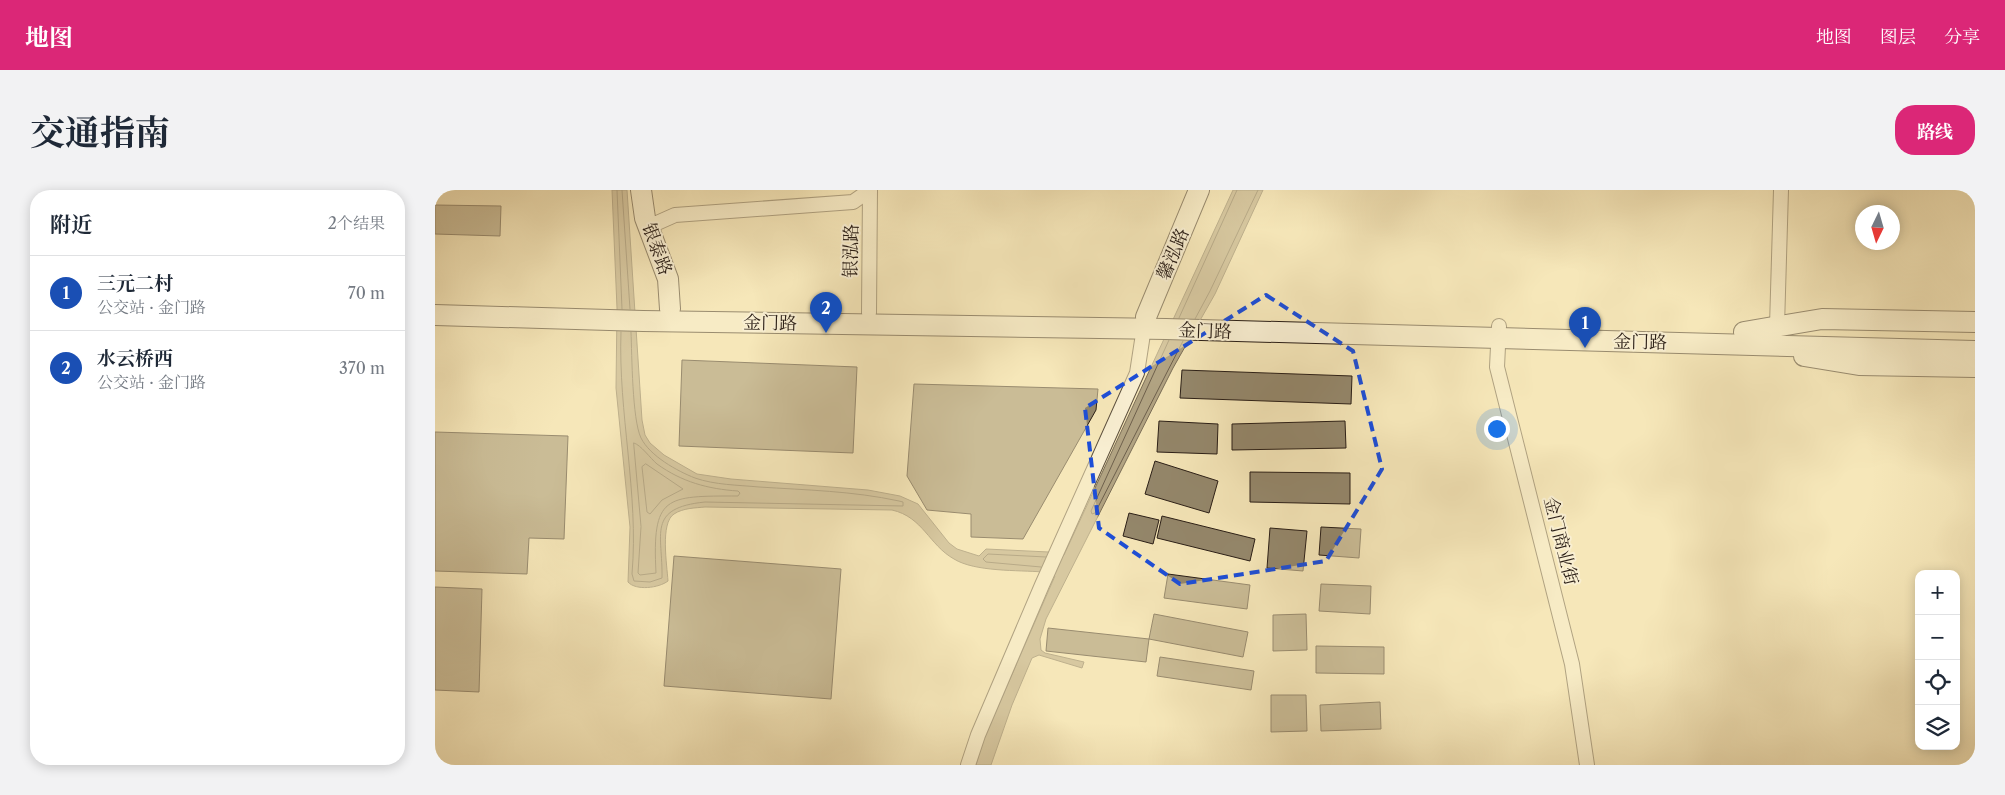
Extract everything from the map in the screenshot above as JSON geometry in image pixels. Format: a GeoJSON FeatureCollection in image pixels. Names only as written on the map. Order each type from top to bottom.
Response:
{"type":"FeatureCollection","features":[{"type":"Feature","properties":{"kind":"main road","name":"银泰路"},"geometry":{"type":"LineString","coordinates":[[641,190],[648,227],[668,279],[670,309]]}},
{"type":"Feature","properties":{"kind":"main road","name":"馨泓路"},"geometry":{"type":"LineString","coordinates":[[1145,323],[1199,190]]}},
{"type":"Feature","properties":{"kind":"main road","name":"金门路"},"geometry":{"type":"LineString","coordinates":[[435,304],[611,315]]}},
{"type":"Feature","properties":{"kind":"main road","name":"金门路"},"geometry":{"type":"LineString","coordinates":[[642,315],[670,309],[869,313],[1201,325],[1849,341],[1975,351]]}},
{"type":"Feature","properties":{"kind":"main road","name":"金门路"},"geometry":{"type":"LineString","coordinates":[[435,315],[642,315],[1145,323]]}},
{"type":"Feature","properties":{"kind":"main road"},"geometry":{"type":"LineString","coordinates":[[1743,338],[1777,326],[1822,320],[1975,322]]}},
{"type":"Feature","properties":{"kind":"main road","name":"金门路"},"geometry":{"type":"LineString","coordinates":[[1849,341],[1975,337]]}},
{"type":"Feature","properties":{"kind":"main road"},"geometry":{"type":"LineString","coordinates":[[1743,338],[1843,363],[1975,367]]}},
{"type":"Feature","properties":{"kind":"street"},"geometry":{"type":"LineString","coordinates":[[648,227],[675,215],[853,202],[870,190]]}},
{"type":"Feature","properties":{"kind":"street","name":"银泓路"},"geometry":{"type":"LineString","coordinates":[[869,313],[870,190]]}},
{"type":"Feature","properties":{"kind":"street"},"geometry":{"type":"LineString","coordinates":[[1777,326],[1781,190]]}},
{"type":"Feature","properties":{"kind":"street"},"geometry":{"type":"LineString","coordinates":[[969,765],[978,735],[1057,550],[1137,373],[1145,323]]}},
{"type":"Feature","properties":{"kind":"street","name":"金门商业街"},"geometry":{"type":"LineString","coordinates":[[1499,332],[1497,367],[1573,664],[1587,765]]}},
{"type":"Feature","properties":{"kind":"highlighted area"},"geometry":{"type":"Polygon","coordinates":[[[1266,295],[1353,351],[1382,469],[1326,561],[1180,584],[1099,528],[1085,408],[1266,295]]]}},
{"type":"Feature","properties":{"kind":"water"},"geometry":{"type":"Polygon","coordinates":[[[612,190],[627,190],[642,420],[645,435],[650,443],[664,455],[697,474],[731,479],[868,490],[900,496],[918,504],[949,543],[957,549],[979,556],[986,549],[1049,552],[1064,555],[1233,190],[1263,190],[1215,294],[1173,368],[1046,619],[1040,639],[1041,650],[1045,653],[1084,662],[1082,668],[1039,655],[1032,658],[1012,705],[991,765],[976,765],[982,743],[1055,576],[1043,572],[985,568],[963,563],[945,553],[911,519],[892,510],[705,507],[681,511],[674,514],[670,519],[667,526],[665,545],[668,581],[648,588],[636,587],[628,582],[630,527],[616,388],[617,308],[612,190]]]}},
{"type":"Feature","properties":{"kind":"building"},"geometry":{"type":"Polygon","coordinates":[[[435,205],[501,206],[500,236],[435,234],[435,205]]]}},
{"type":"Feature","properties":{"kind":"building"},"geometry":{"type":"Polygon","coordinates":[[[682,360],[857,367],[853,453],[679,446],[682,360]]]}},
{"type":"Feature","properties":{"kind":"building"},"geometry":{"type":"Polygon","coordinates":[[[1182,370],[1352,376],[1351,404],[1180,398],[1182,370]]]}},
{"type":"Feature","properties":{"kind":"building"},"geometry":{"type":"Polygon","coordinates":[[[914,384],[1098,389],[1096,410],[1023,539],[971,537],[971,514],[927,510],[907,476],[914,384]]]}},
{"type":"Feature","properties":{"kind":"building"},"geometry":{"type":"Polygon","coordinates":[[[1159,421],[1218,424],[1217,454],[1157,452],[1159,421]]]}},
{"type":"Feature","properties":{"kind":"building"},"geometry":{"type":"Polygon","coordinates":[[[1345,421],[1346,448],[1232,450],[1232,424],[1345,421]]]}},
{"type":"Feature","properties":{"kind":"building"},"geometry":{"type":"Polygon","coordinates":[[[435,432],[568,436],[564,539],[529,538],[527,574],[435,571],[435,432]]]}},
{"type":"Feature","properties":{"kind":"building"},"geometry":{"type":"Polygon","coordinates":[[[1155,461],[1218,481],[1209,513],[1145,494],[1155,461]]]}},
{"type":"Feature","properties":{"kind":"building"},"geometry":{"type":"Polygon","coordinates":[[[1250,472],[1350,473],[1350,504],[1250,502],[1250,472]]]}},
{"type":"Feature","properties":{"kind":"building"},"geometry":{"type":"Polygon","coordinates":[[[1129,513],[1159,520],[1153,544],[1123,536],[1129,513]]]}},
{"type":"Feature","properties":{"kind":"building"},"geometry":{"type":"Polygon","coordinates":[[[1162,516],[1255,539],[1250,561],[1157,538],[1162,516]]]}},
{"type":"Feature","properties":{"kind":"building"},"geometry":{"type":"Polygon","coordinates":[[[1321,527],[1361,529],[1359,558],[1319,555],[1321,527]]]}},
{"type":"Feature","properties":{"kind":"building"},"geometry":{"type":"Polygon","coordinates":[[[1270,528],[1307,531],[1303,571],[1267,568],[1270,528]]]}},
{"type":"Feature","properties":{"kind":"building"},"geometry":{"type":"Polygon","coordinates":[[[674,556],[841,569],[831,699],[664,686],[674,556]]]}},
{"type":"Feature","properties":{"kind":"building"},"geometry":{"type":"Polygon","coordinates":[[[1168,574],[1250,585],[1247,609],[1164,598],[1168,574]]]}},
{"type":"Feature","properties":{"kind":"building"},"geometry":{"type":"Polygon","coordinates":[[[1321,584],[1371,586],[1370,614],[1319,611],[1321,584]]]}},
{"type":"Feature","properties":{"kind":"building"},"geometry":{"type":"Polygon","coordinates":[[[435,587],[482,589],[479,692],[435,690],[435,587]]]}},
{"type":"Feature","properties":{"kind":"building"},"geometry":{"type":"Polygon","coordinates":[[[1154,614],[1248,632],[1243,657],[1149,639],[1154,614]]]}},
{"type":"Feature","properties":{"kind":"building"},"geometry":{"type":"Polygon","coordinates":[[[1306,614],[1307,650],[1273,651],[1273,615],[1306,614]]]}},
{"type":"Feature","properties":{"kind":"building"},"geometry":{"type":"Polygon","coordinates":[[[1048,628],[1149,639],[1146,662],[1046,651],[1048,628]]]}},
{"type":"Feature","properties":{"kind":"building"},"geometry":{"type":"Polygon","coordinates":[[[1316,646],[1384,647],[1384,674],[1316,673],[1316,646]]]}},
{"type":"Feature","properties":{"kind":"building"},"geometry":{"type":"Polygon","coordinates":[[[1160,657],[1254,671],[1251,690],[1157,676],[1160,657]]]}},
{"type":"Feature","properties":{"kind":"building"},"geometry":{"type":"Polygon","coordinates":[[[1271,695],[1306,695],[1307,731],[1271,732],[1271,695]]]}},
{"type":"Feature","properties":{"kind":"building"},"geometry":{"type":"Polygon","coordinates":[[[1380,702],[1381,729],[1321,731],[1320,705],[1380,702]]]}},
{"type":"Feature","properties":{"kind":"place","name":"水云桥西"},"geometry":{"type":"Point","coordinates":[826,333]}},
{"type":"Feature","properties":{"kind":"place","name":"三元二村"},"geometry":{"type":"Point","coordinates":[1585,348]}}]}
